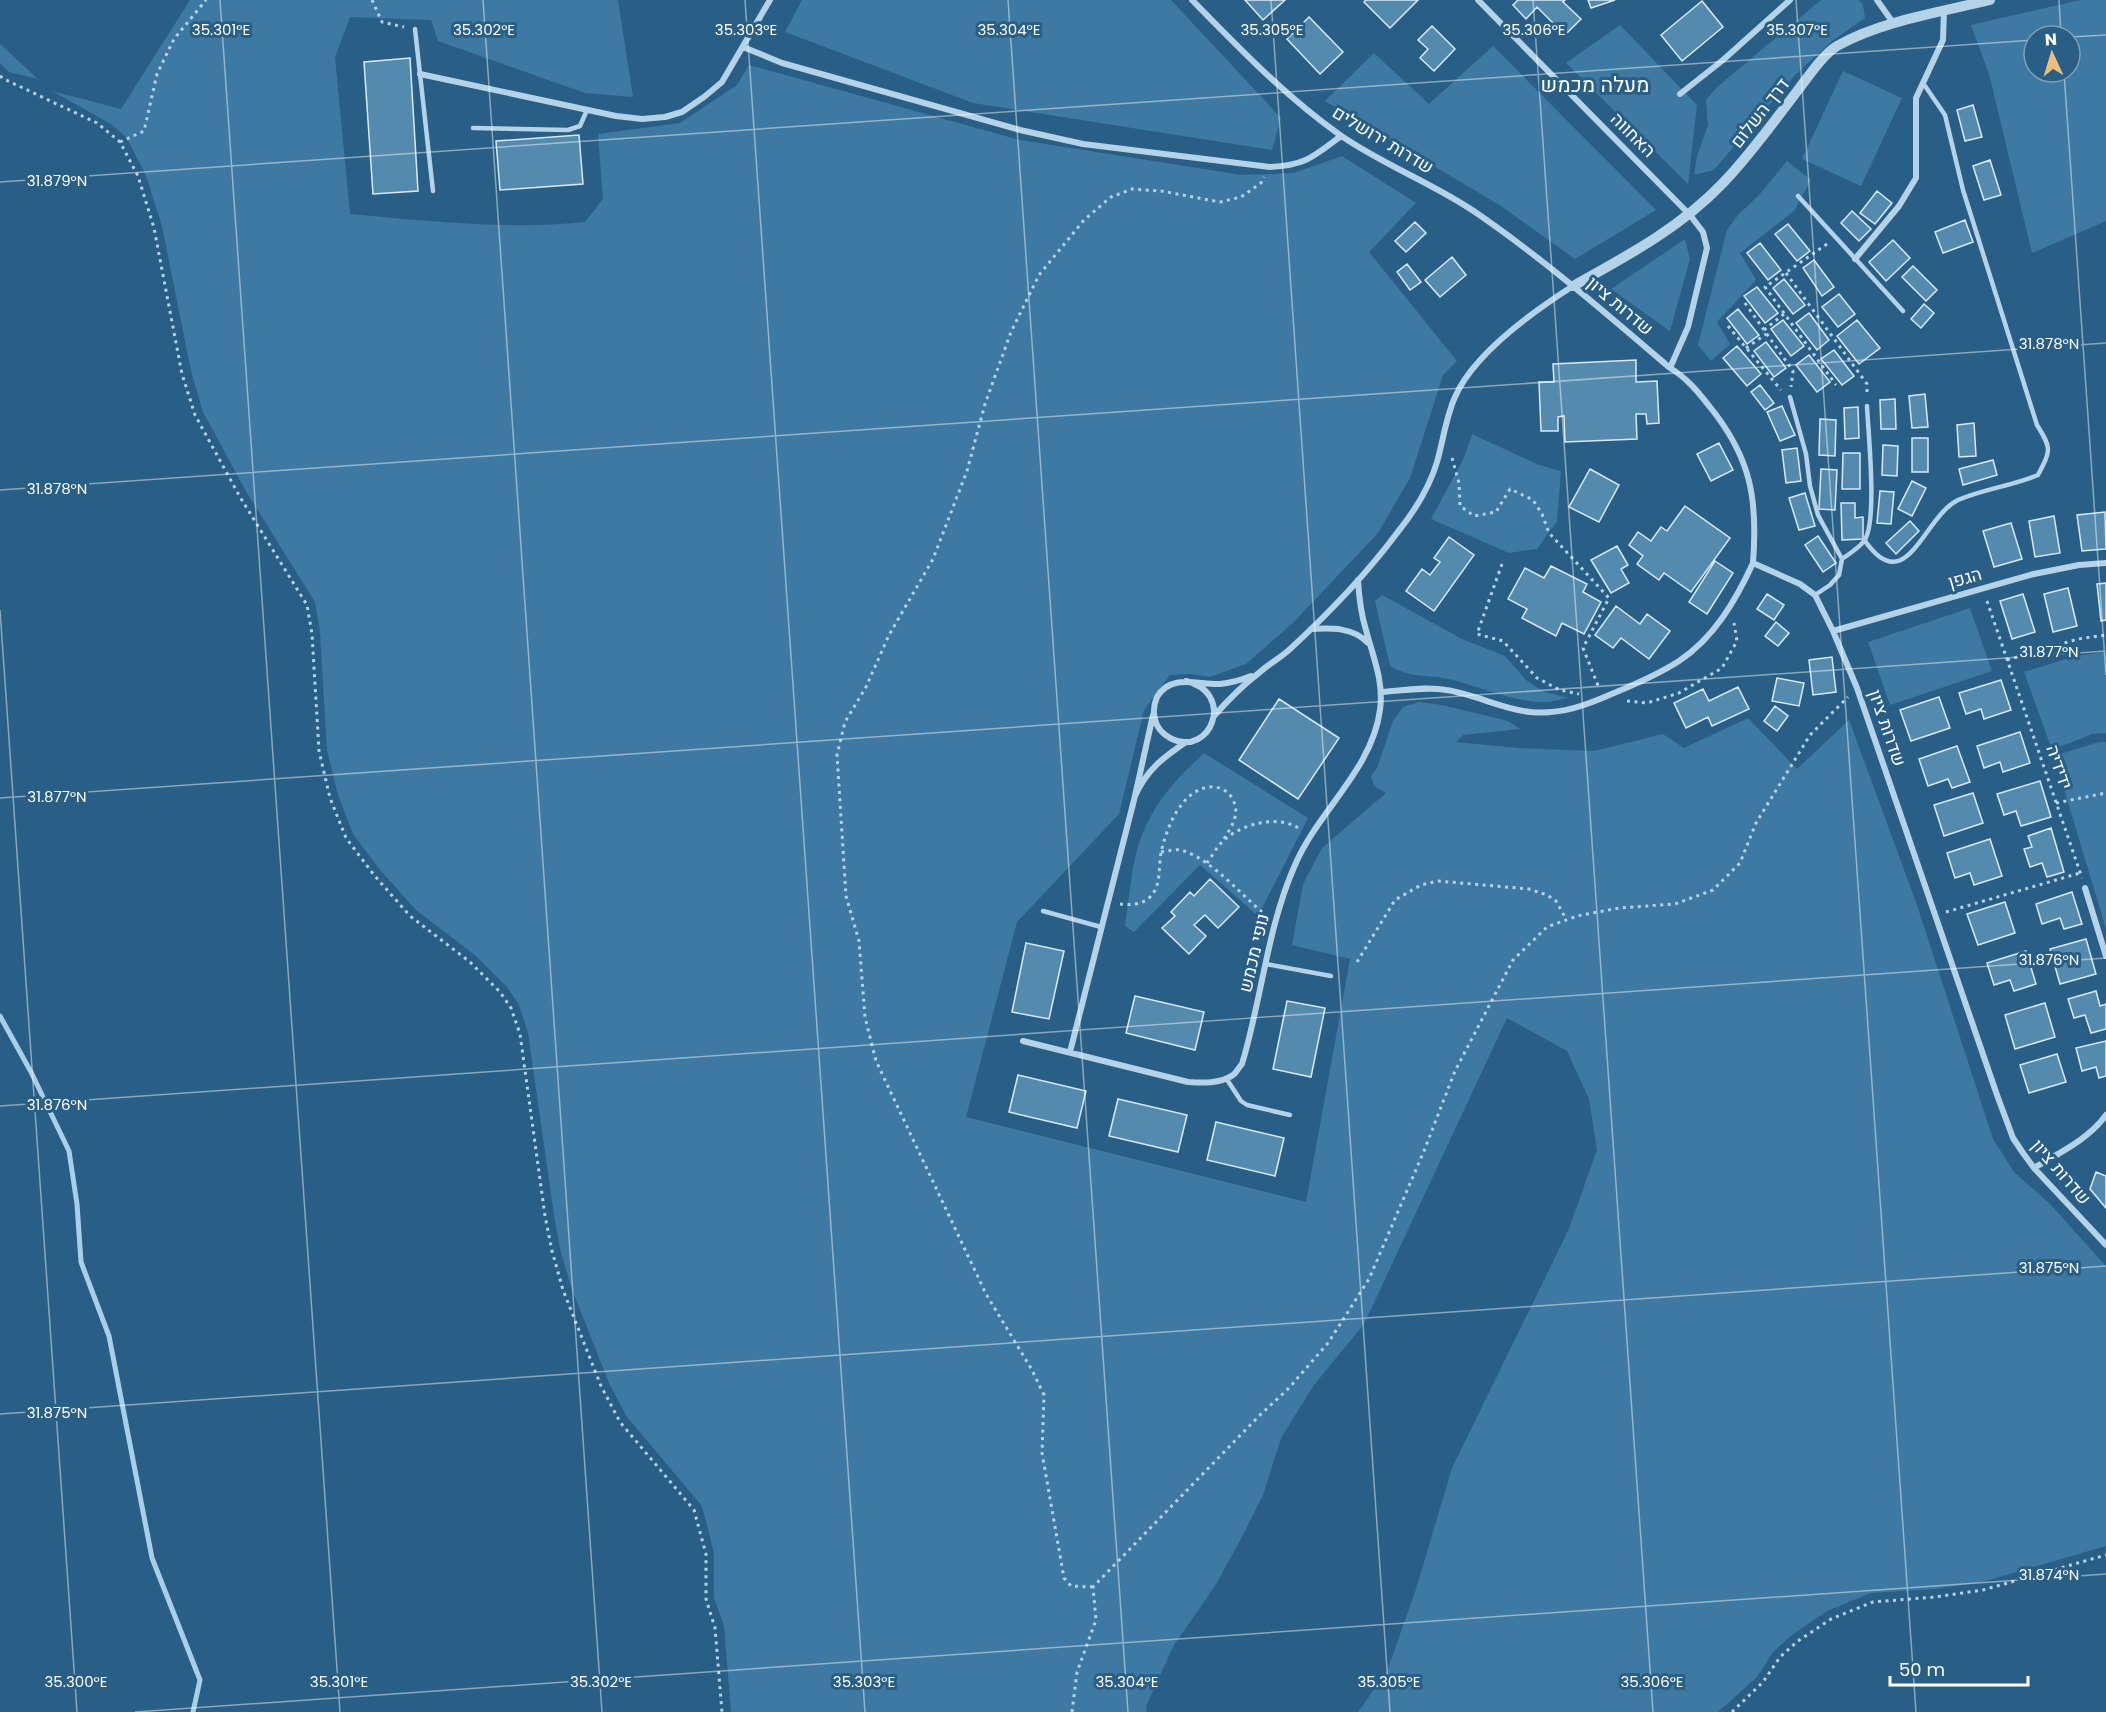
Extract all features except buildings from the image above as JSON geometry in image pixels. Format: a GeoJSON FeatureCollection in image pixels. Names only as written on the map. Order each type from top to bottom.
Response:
{"type":"FeatureCollection","features":[{"type":"Feature","properties":{"kind":"street"},"geometry":{"type":"LineString","coordinates":[[420,74],[586,110],[642,118],[664,117],[682,112],[723,82],[770,0]]}},
{"type":"Feature","properties":{"kind":"street","name":"שדרות ירושלים"},"geometry":{"type":"LineString","coordinates":[[1192,0],[1269,79],[1341,136],[1477,213],[1573,286]]}},
{"type":"Feature","properties":{"kind":"street","name":"האחווה"},"geometry":{"type":"LineString","coordinates":[[1478,0],[1690,215],[1703,232],[1707,248],[1688,327],[1670,368]]}},
{"type":"Feature","properties":{"kind":"street"},"geometry":{"type":"LineString","coordinates":[[1680,94],[1723,60],[1790,0]]}},
{"type":"Feature","properties":{"kind":"street"},"geometry":{"type":"LineString","coordinates":[[1877,0],[1894,24]]}},
{"type":"Feature","properties":{"kind":"street","name":"דרך השלום"},"geometry":{"type":"LineString","coordinates":[[1573,286],[1661,237],[1690,215],[1723,183],[1811,73],[1835,48],[1856,36],[1894,24],[1990,0]]}},
{"type":"Feature","properties":{"kind":"street"},"geometry":{"type":"LineString","coordinates":[[1856,259],[1899,206],[1916,178],[1916,98],[1943,40],[1944,12]]}},
{"type":"Feature","properties":{"kind":"street"},"geometry":{"type":"LineString","coordinates":[[743,46],[782,63],[1020,130],[1083,144],[1270,167],[1293,166],[1313,157],[1341,136]]}},
{"type":"Feature","properties":{"kind":"street"},"geometry":{"type":"LineString","coordinates":[[1214,716],[1238,691],[1287,652],[1344,597],[1397,534],[1421,500],[1436,465],[1455,397],[1469,374],[1508,333],[1573,286]]}},
{"type":"Feature","properties":{"kind":"street","name":"שדרות ציון"},"geometry":{"type":"LineString","coordinates":[[1573,286],[1670,368],[1683,376],[1722,422],[1739,449],[1752,490],[1756,527],[1753,563]]}},
{"type":"Feature","properties":{"kind":"street"},"geometry":{"type":"LineString","coordinates":[[1382,692],[1433,688],[1513,709],[1552,713],[1572,710],[1652,676],[1680,660],[1714,628],[1731,607],[1753,563],[1800,584],[1815,595]]}},
{"type":"Feature","properties":{"kind":"street","name":"הגפן"},"geometry":{"type":"LineString","coordinates":[[1833,631],[2034,574],[2079,565],[2106,563]]}},
{"type":"Feature","properties":{"kind":"street","name":"נופי מכמש"},"geometry":{"type":"LineString","coordinates":[[1226,1078],[1233,1075],[1242,1064],[1285,888],[1309,837],[1367,753],[1380,713],[1382,692],[1360,600],[1358,580]]}},
{"type":"Feature","properties":{"kind":"street","name":"שדרות ציון"},"geometry":{"type":"LineString","coordinates":[[1815,595],[1857,688],[2013,1138],[2034,1168],[2106,1245]]}},
{"type":"Feature","properties":{"kind":"street"},"geometry":{"type":"LineString","coordinates":[[1311,629],[1331,628],[1348,631],[1361,636],[1370,645]]}},
{"type":"Feature","properties":{"kind":"street"},"geometry":{"type":"LineString","coordinates":[[1070,1052],[1135,795],[1155,702],[1167,686],[1176,682],[1219,684],[1242,680],[1260,672]]}},
{"type":"Feature","properties":{"kind":"street"},"geometry":{"type":"LineString","coordinates":[[1154,712],[1155,722],[1167,737],[1186,742],[1196,740],[1205,734],[1214,716],[1211,697],[1204,689],[1186,681]]}},
{"type":"Feature","properties":{"kind":"street"},"geometry":{"type":"LineString","coordinates":[[1135,795],[1140,783],[1154,766],[1186,742]]}},
{"type":"Feature","properties":{"kind":"street"},"geometry":{"type":"LineString","coordinates":[[2085,888],[2106,956]]}},
{"type":"Feature","properties":{"kind":"street"},"geometry":{"type":"LineString","coordinates":[[1023,1041],[1188,1082],[1205,1083],[1226,1078]]}},
{"type":"Feature","properties":{"kind":"street"},"geometry":{"type":"LineString","coordinates":[[2034,1168],[2079,1140],[2106,1115]]}},
{"type":"Feature","properties":{"kind":"lane"},"geometry":{"type":"LineString","coordinates":[[415,29],[433,191]]}},
{"type":"Feature","properties":{"kind":"lane"},"geometry":{"type":"LineString","coordinates":[[1865,541],[1875,554],[1891,563],[1903,560],[1920,542],[1933,522],[1957,501],[2038,475],[2048,456],[2049,444],[2037,425],[1963,190],[1945,115],[1923,84]]}},
{"type":"Feature","properties":{"kind":"lane"},"geometry":{"type":"LineString","coordinates":[[473,128],[568,130],[580,126],[586,110]]}},
{"type":"Feature","properties":{"kind":"lane"},"geometry":{"type":"LineString","coordinates":[[1798,196],[1903,311]]}},
{"type":"Feature","properties":{"kind":"lane"},"geometry":{"type":"LineString","coordinates":[[1790,397],[1806,454],[1810,486],[1818,515],[1842,559],[1839,575],[1830,585],[1815,595]]}},
{"type":"Feature","properties":{"kind":"lane"},"geometry":{"type":"LineString","coordinates":[[1842,559],[1865,541],[1869,524],[1871,480],[1867,406]]}},
{"type":"Feature","properties":{"kind":"lane"},"geometry":{"type":"LineString","coordinates":[[1043,911],[1101,927]]}},
{"type":"Feature","properties":{"kind":"lane"},"geometry":{"type":"LineString","coordinates":[[1266,964],[1331,976]]}},
{"type":"Feature","properties":{"kind":"lane"},"geometry":{"type":"LineString","coordinates":[[1226,1078],[1241,1101],[1247,1105],[1290,1115]]}},
{"type":"Feature","properties":{"kind":"path"},"geometry":{"type":"LineString","coordinates":[[120,142],[144,131],[157,74],[174,39],[206,0]]}},
{"type":"Feature","properties":{"kind":"path"},"geometry":{"type":"LineString","coordinates":[[372,0],[382,22],[415,29]]}},
{"type":"Feature","properties":{"kind":"path"},"geometry":{"type":"LineString","coordinates":[[0,76],[97,123],[120,142],[138,176],[153,228],[182,374],[195,415],[240,497],[307,605],[312,634],[318,751],[330,798],[346,838],[374,875],[410,916],[470,962],[500,992],[511,1008],[520,1034],[545,1216],[563,1290],[601,1386],[620,1422],[694,1510],[706,1554],[706,1599],[715,1628],[722,1712]]}},
{"type":"Feature","properties":{"kind":"path"},"geometry":{"type":"LineString","coordinates":[[1270,167],[1261,183],[1241,197],[1220,202],[1161,191],[1132,189],[1111,198],[1084,220],[1039,276],[1011,332],[985,404],[967,471],[933,559],[889,635],[866,687],[845,722],[837,755],[846,896],[859,941],[865,1017],[876,1061],[986,1294],[1032,1370],[1044,1395],[1042,1453],[1064,1578],[1071,1586],[1093,1587],[1289,1388],[1328,1344],[1369,1279],[1424,1151],[1455,1071],[1513,960],[1547,927],[1566,920],[1619,908],[1675,904],[1713,890],[1740,863],[1756,822],[1810,735],[1857,688]]}},
{"type":"Feature","properties":{"kind":"path"},"geometry":{"type":"LineString","coordinates":[[1836,237],[1765,287],[1836,385]]}},
{"type":"Feature","properties":{"kind":"path"},"geometry":{"type":"LineString","coordinates":[[1785,273],[1867,384],[1867,406]]}},
{"type":"Feature","properties":{"kind":"path"},"geometry":{"type":"LineString","coordinates":[[1728,326],[1779,389],[1790,397],[1793,371],[1745,303]]}},
{"type":"Feature","properties":{"kind":"path"},"geometry":{"type":"LineString","coordinates":[[1746,348],[1784,314]]}},
{"type":"Feature","properties":{"kind":"path"},"geometry":{"type":"LineString","coordinates":[[1445,433],[1459,483],[1460,506],[1474,516],[1496,512],[1510,489],[1533,500],[1542,514],[1549,533],[1609,598],[1583,648],[1603,698]]}},
{"type":"Feature","properties":{"kind":"path"},"geometry":{"type":"LineString","coordinates":[[1502,564],[1477,634],[1503,641],[1537,678],[1560,690],[1647,703],[1679,693],[1722,668],[1737,641],[1731,607]]}},
{"type":"Feature","properties":{"kind":"path","name":"ידידיה"},"geometry":{"type":"LineString","coordinates":[[1983,588],[2085,888]]}},
{"type":"Feature","properties":{"kind":"path"},"geometry":{"type":"LineString","coordinates":[[2007,660],[2078,639],[2106,635]]}},
{"type":"Feature","properties":{"kind":"path"},"geometry":{"type":"LineString","coordinates":[[1108,902],[1129,905],[1137,904],[1150,897],[1159,881],[1161,852],[1173,819],[1185,798],[1200,788],[1215,786],[1227,792],[1234,801],[1236,814],[1233,826],[1207,863]]}},
{"type":"Feature","properties":{"kind":"path"},"geometry":{"type":"LineString","coordinates":[[2056,802],[2106,793]]}},
{"type":"Feature","properties":{"kind":"path"},"geometry":{"type":"LineString","coordinates":[[1222,842],[1241,830],[1262,822],[1282,822],[1295,826],[1309,837]]}},
{"type":"Feature","properties":{"kind":"path"},"geometry":{"type":"LineString","coordinates":[[1161,852],[1178,849],[1207,863],[1262,912],[1278,916]]}},
{"type":"Feature","properties":{"kind":"path"},"geometry":{"type":"LineString","coordinates":[[1935,915],[2080,873]]}},
{"type":"Feature","properties":{"kind":"path"},"geometry":{"type":"LineString","coordinates":[[1358,962],[1395,900],[1421,885],[1438,881],[1529,889],[1547,895],[1556,901],[1566,920]]}},
{"type":"Feature","properties":{"kind":"path"},"geometry":{"type":"LineString","coordinates":[[1732,1712],[1763,1682],[1780,1657],[1798,1641],[1830,1619],[1873,1602],[1983,1590],[2106,1555]]}},
{"type":"Feature","properties":{"kind":"path"},"geometry":{"type":"LineString","coordinates":[[1072,1712],[1077,1672],[1096,1620],[1093,1587]]}},
{"type":"Feature","properties":{"kind":"shaded area"},"geometry":{"type":"Polygon","coordinates":[[[190,0],[618,0],[633,97],[585,93],[438,41],[431,20],[350,17],[335,57],[350,214],[496,225],[585,222],[603,199],[598,134],[680,123],[737,85],[749,65],[1020,140],[1242,175],[1294,173],[1342,156],[1416,203],[1369,252],[1457,361],[1443,375],[1410,478],[1378,533],[1293,623],[1246,664],[1210,677],[1191,674],[1170,675],[1144,710],[1119,814],[1017,922],[966,1117],[1306,1202],[1350,959],[1292,945],[1303,884],[1322,848],[1386,793],[1374,786],[1371,776],[1377,768],[1393,721],[1403,707],[1419,702],[1442,705],[1508,721],[1520,729],[1463,735],[1456,742],[1518,748],[1594,751],[1663,734],[1684,748],[1748,718],[1797,769],[1849,720],[1917,905],[1993,1139],[2014,1172],[2050,1204],[2106,1266],[2106,1546],[1982,1582],[1934,1589],[1871,1593],[1827,1611],[1793,1634],[1773,1652],[1757,1677],[1718,1712],[1358,1712],[1387,1671],[1416,1589],[1452,1468],[1568,1231],[1597,1150],[1589,1099],[1567,1051],[1507,1018],[1364,1324],[1314,1385],[1281,1438],[1263,1495],[1215,1586],[1174,1645],[1146,1706],[1147,1712],[731,1712],[724,1626],[714,1598],[714,1553],[702,1506],[627,1417],[609,1383],[571,1287],[560,1249],[528,1033],[519,1005],[507,987],[476,956],[416,910],[380,870],[353,834],[338,795],[327,750],[320,633],[315,602],[247,493],[203,412],[191,371],[162,226],[145,173],[126,137],[111,124],[52,91],[121,109],[190,0]]]}},
{"type":"Feature","properties":{"kind":"shaded area"},"geometry":{"type":"Polygon","coordinates":[[[802,0],[1171,0],[1281,118],[1272,150],[973,103],[785,32],[802,0]]]}},
{"type":"Feature","properties":{"kind":"shaded area"},"geometry":{"type":"Polygon","coordinates":[[[1821,0],[1859,0],[1863,5],[1865,18],[1832,41],[1796,74],[1714,170],[1694,175],[1697,156],[1708,125],[1706,100],[1716,88],[1821,0]]]}},
{"type":"Feature","properties":{"kind":"shaded area"},"geometry":{"type":"Polygon","coordinates":[[[2080,0],[2106,0],[2106,221],[2032,253],[1989,74],[1971,25],[2080,0]]]}},
{"type":"Feature","properties":{"kind":"shaded area"},"geometry":{"type":"Polygon","coordinates":[[[1620,25],[1697,105],[1688,184],[1566,63],[1620,25]]]}},
{"type":"Feature","properties":{"kind":"shaded area"},"geometry":{"type":"Polygon","coordinates":[[[0,44],[38,79],[9,72],[0,63],[0,44]]]}},
{"type":"Feature","properties":{"kind":"shaded area"},"geometry":{"type":"Polygon","coordinates":[[[1493,46],[1656,210],[1575,259],[1501,206],[1325,101],[1374,53],[1429,104],[1493,46]]]}},
{"type":"Feature","properties":{"kind":"shaded area"},"geometry":{"type":"Polygon","coordinates":[[[1843,71],[1902,98],[1861,186],[1802,159],[1843,71]]]}},
{"type":"Feature","properties":{"kind":"shaded area"},"geometry":{"type":"Polygon","coordinates":[[[1787,161],[1811,180],[1794,211],[1740,253],[1756,280],[1717,322],[1730,344],[1711,361],[1698,345],[1727,230],[1787,161]]]}},
{"type":"Feature","properties":{"kind":"shaded area"},"geometry":{"type":"Polygon","coordinates":[[[1685,239],[1690,259],[1670,331],[1611,289],[1685,239]]]}},
{"type":"Feature","properties":{"kind":"shaded area"},"geometry":{"type":"Polygon","coordinates":[[[1472,434],[1539,465],[1561,471],[1557,521],[1537,549],[1509,553],[1431,519],[1463,460],[1472,434]]]}},
{"type":"Feature","properties":{"kind":"shaded area"},"geometry":{"type":"Polygon","coordinates":[[[1382,595],[1462,639],[1505,656],[1526,680],[1542,691],[1568,698],[1551,702],[1533,702],[1449,679],[1405,673],[1390,666],[1375,601],[1382,595]]]}},
{"type":"Feature","properties":{"kind":"shaded area"},"geometry":{"type":"Polygon","coordinates":[[[1970,608],[1992,671],[1890,705],[1868,642],[1970,608]]]}},
{"type":"Feature","properties":{"kind":"shaded area"},"geometry":{"type":"Polygon","coordinates":[[[2106,652],[2106,733],[2092,734],[2052,750],[2024,672],[2075,656],[2106,652]]]}},
{"type":"Feature","properties":{"kind":"shaded area"},"geometry":{"type":"Polygon","coordinates":[[[2099,742],[2106,742],[2106,929],[2054,756],[2099,742]]]}},
{"type":"Feature","properties":{"kind":"shaded area"},"geometry":{"type":"Polygon","coordinates":[[[1204,753],[1308,818],[1258,916],[1200,865],[1134,932],[1125,926],[1134,865],[1144,830],[1155,808],[1170,788],[1204,753]]]}},
{"type":"Feature","properties":{"kind":"waterway"},"geometry":{"type":"LineString","coordinates":[[0,1016],[31,1072],[69,1151],[77,1204],[81,1262],[109,1336],[152,1558],[200,1680],[193,1712]]}},
{"type":"Feature","properties":{"kind":"district","name":"מעלה מכמש"},"geometry":{"type":"Point","coordinates":[1595,85]}}]}
